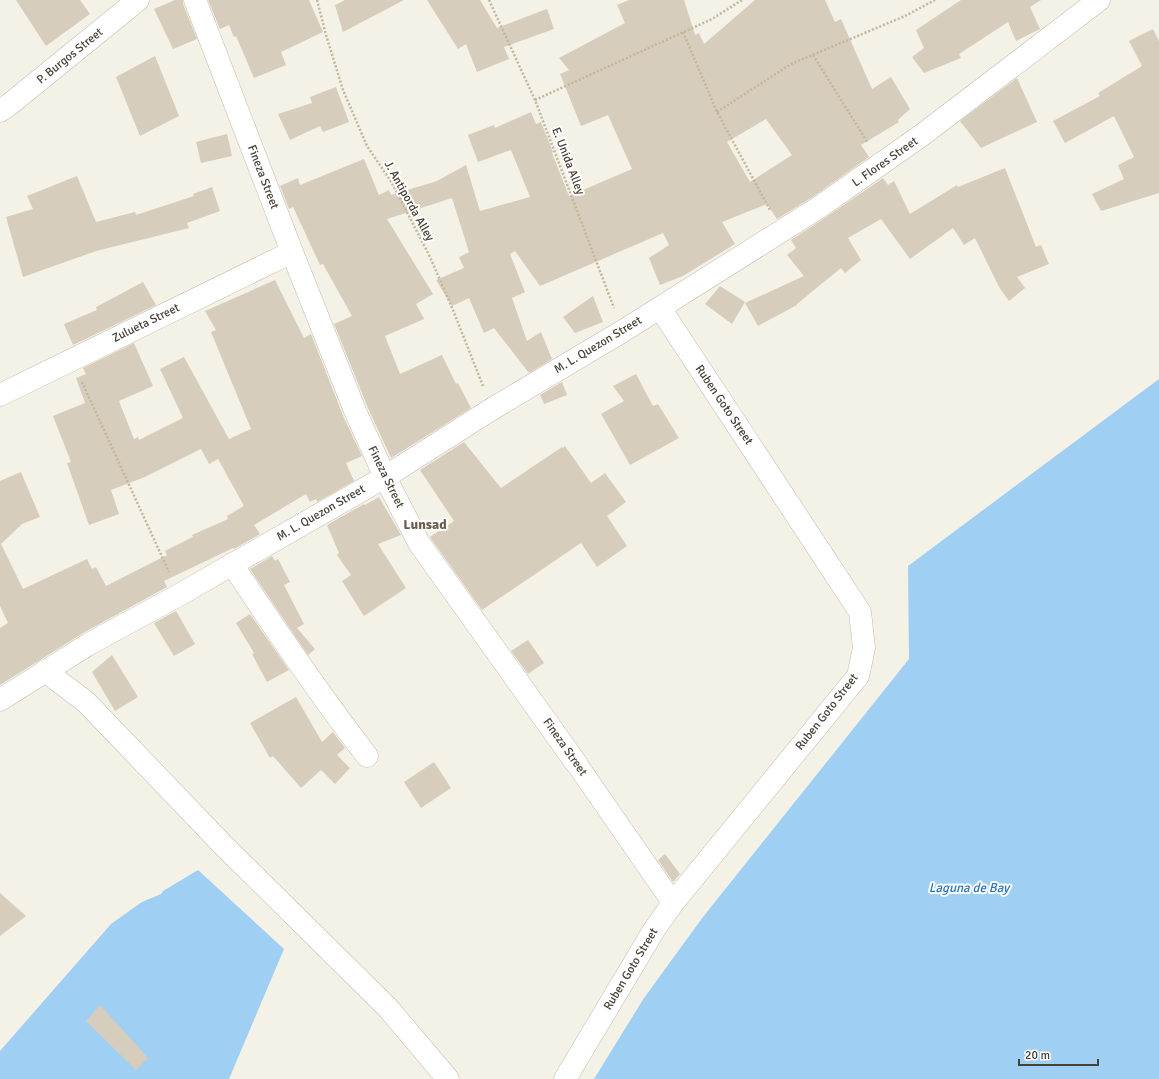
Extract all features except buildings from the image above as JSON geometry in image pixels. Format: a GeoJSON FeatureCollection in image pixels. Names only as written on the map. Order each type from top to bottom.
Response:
{"type":"FeatureCollection","features":[{"type":"Feature","properties":{"kind":"street","name":"P. Burgos Street"},"geometry":{"type":"LineString","coordinates":[[0,111],[138,0]]}},
{"type":"Feature","properties":{"kind":"street","name":"Fineza Street"},"geometry":{"type":"LineString","coordinates":[[195,0],[356,413],[385,477],[420,543],[673,903]]}},
{"type":"Feature","properties":{"kind":"street","name":"L. Flores Street"},"geometry":{"type":"LineString","coordinates":[[660,308],[818,208],[882,164],[1099,0]]}},
{"type":"Feature","properties":{"kind":"street","name":"Zulueta Street"},"geometry":{"type":"LineString","coordinates":[[0,395],[292,252]]}},
{"type":"Feature","properties":{"kind":"street","name":"M. L. Quezon Street"},"geometry":{"type":"LineString","coordinates":[[0,700],[89,644],[385,477],[492,409],[660,308]]}},
{"type":"Feature","properties":{"kind":"street","name":"Ruben Goto Street"},"geometry":{"type":"LineString","coordinates":[[565,1079],[654,930],[673,903],[858,676],[864,648],[860,612],[660,308]]}},
{"type":"Feature","properties":{"kind":"street"},"geometry":{"type":"LineString","coordinates":[[232,564],[290,651],[367,756]]}},
{"type":"Feature","properties":{"kind":"street"},"geometry":{"type":"LineString","coordinates":[[46,671],[86,702],[224,846],[388,1008],[448,1079]]}},
{"type":"Feature","properties":{"kind":"path","name":"J. Antiporda Alley"},"geometry":{"type":"LineString","coordinates":[[317,0],[343,90],[367,146],[392,183],[430,257],[453,310],[492,409]]}},
{"type":"Feature","properties":{"kind":"path","name":"E. Unida Alley"},"geometry":{"type":"LineString","coordinates":[[489,0],[535,100],[623,331]]}},
{"type":"Feature","properties":{"kind":"path"},"geometry":{"type":"LineString","coordinates":[[535,100],[712,19],[742,0]]}},
{"type":"Feature","properties":{"kind":"path"},"geometry":{"type":"LineString","coordinates":[[717,112],[791,64],[905,16],[935,0]]}},
{"type":"Feature","properties":{"kind":"path"},"geometry":{"type":"LineString","coordinates":[[683,32],[717,112],[782,231]]}},
{"type":"Feature","properties":{"kind":"path"},"geometry":{"type":"LineString","coordinates":[[813,55],[882,164]]}},
{"type":"Feature","properties":{"kind":"path"},"geometry":{"type":"LineString","coordinates":[[72,360],[179,594]]}},
{"type":"Feature","properties":{"kind":"water","name":"Laguna de Bay"},"geometry":{"type":"Polygon","coordinates":[[[1159,379],[1159,1079],[594,1079],[644,998],[703,917],[909,659],[908,566],[1159,379]]]}},
{"type":"Feature","properties":{"kind":"water"},"geometry":{"type":"Polygon","coordinates":[[[198,870],[284,949],[229,1079],[0,1079],[0,1051],[111,924],[142,902],[161,894],[163,891],[198,870]]]}},
{"type":"Feature","properties":{"kind":"district","name":"Lunsad"},"geometry":{"type":"Point","coordinates":[425,524]}}]}
